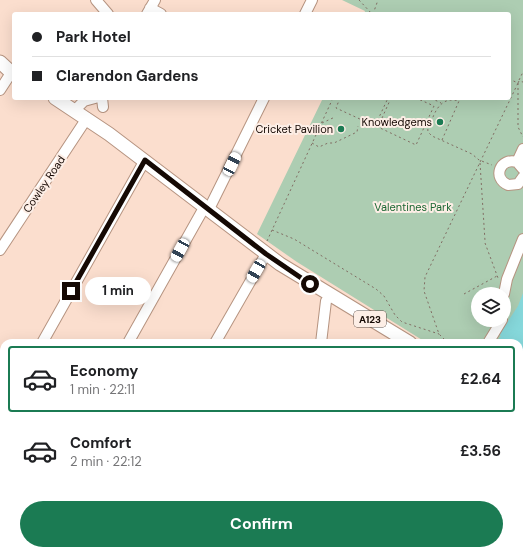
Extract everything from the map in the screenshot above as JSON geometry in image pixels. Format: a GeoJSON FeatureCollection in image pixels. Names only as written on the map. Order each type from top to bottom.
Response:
{"type":"FeatureCollection","features":[{"type":"Feature","properties":{"kind":"main road"},"geometry":{"type":"LineString","coordinates":[[0,62],[12,74]]}},
{"type":"Feature","properties":{"kind":"main road","name":"A123"},"geometry":{"type":"LineString","coordinates":[[58,100],[87,118],[330,296],[400,339]]}},
{"type":"Feature","properties":{"kind":"street"},"geometry":{"type":"LineString","coordinates":[[96,0],[106,12]]}},
{"type":"Feature","properties":{"kind":"street"},"geometry":{"type":"LineString","coordinates":[[306,12],[312,0]]}},
{"type":"Feature","properties":{"kind":"street"},"geometry":{"type":"LineString","coordinates":[[0,90],[12,74]]}},
{"type":"Feature","properties":{"kind":"street"},"geometry":{"type":"LineString","coordinates":[[75,110],[84,102],[90,100]]}},
{"type":"Feature","properties":{"kind":"street"},"geometry":{"type":"LineString","coordinates":[[130,339],[207,207],[263,100]]}},
{"type":"Feature","properties":{"kind":"street","name":"Cowley Road"},"geometry":{"type":"LineString","coordinates":[[0,250],[87,118]]}},
{"type":"Feature","properties":{"kind":"street"},"geometry":{"type":"LineString","coordinates":[[523,149],[520,165],[509,161],[500,168],[499,177],[501,181],[508,185],[515,185],[523,178]]}},
{"type":"Feature","properties":{"kind":"street"},"geometry":{"type":"LineString","coordinates":[[44,339],[145,160]]}},
{"type":"Feature","properties":{"kind":"street"},"geometry":{"type":"LineString","coordinates":[[506,287],[523,239]]}},
{"type":"Feature","properties":{"kind":"street"},"geometry":{"type":"LineString","coordinates":[[217,339],[266,248]]}},
{"type":"Feature","properties":{"kind":"street"},"geometry":{"type":"LineString","coordinates":[[321,339],[326,301],[330,296]]}},
{"type":"Feature","properties":{"kind":"street"},"geometry":{"type":"LineString","coordinates":[[490,339],[498,327]]}},
{"type":"Feature","properties":{"kind":"path"},"geometry":{"type":"LineString","coordinates":[[358,0],[371,12]]}},
{"type":"Feature","properties":{"kind":"path"},"geometry":{"type":"LineString","coordinates":[[374,12],[378,0]]}},
{"type":"Feature","properties":{"kind":"path"},"geometry":{"type":"LineString","coordinates":[[511,97],[523,72]]}},
{"type":"Feature","properties":{"kind":"path"},"geometry":{"type":"LineString","coordinates":[[511,80],[523,82]]}},
{"type":"Feature","properties":{"kind":"path"},"geometry":{"type":"LineString","coordinates":[[518,82],[518,127],[523,137]]}},
{"type":"Feature","properties":{"kind":"path"},"geometry":{"type":"LineString","coordinates":[[266,248],[272,230],[332,100]]}},
{"type":"Feature","properties":{"kind":"path"},"geometry":{"type":"LineString","coordinates":[[339,100],[336,108],[375,126],[387,100]]}},
{"type":"Feature","properties":{"kind":"path"},"geometry":{"type":"LineString","coordinates":[[390,100],[378,127],[416,145],[434,106],[423,101]]}},
{"type":"Feature","properties":{"kind":"path"},"geometry":{"type":"LineString","coordinates":[[434,100],[441,103]]}},
{"type":"Feature","properties":{"kind":"path"},"geometry":{"type":"LineString","coordinates":[[442,140],[459,101],[451,100],[441,103],[428,127],[428,132],[432,136],[472,154],[480,162],[500,168]]}},
{"type":"Feature","properties":{"kind":"path"},"geometry":{"type":"LineString","coordinates":[[444,339],[440,334],[424,291],[423,283],[509,100]]}},
{"type":"Feature","properties":{"kind":"path"},"geometry":{"type":"LineString","coordinates":[[321,123],[323,124],[334,117]]}},
{"type":"Feature","properties":{"kind":"path"},"geometry":{"type":"LineString","coordinates":[[311,143],[319,147],[328,143],[334,143],[357,132],[358,126]]}},
{"type":"Feature","properties":{"kind":"path"},"geometry":{"type":"LineString","coordinates":[[480,162],[485,242],[499,282]]}},
{"type":"Feature","properties":{"kind":"path"},"geometry":{"type":"LineString","coordinates":[[272,230],[294,239],[376,289],[384,296],[395,316],[402,322],[440,334]]}},
{"type":"Feature","properties":{"kind":"path"},"geometry":{"type":"LineString","coordinates":[[464,294],[512,268]]}},
{"type":"Feature","properties":{"kind":"green space","name":"Valentines Park"},"geometry":{"type":"Polygon","coordinates":[[[342,0],[523,0],[523,339],[421,339],[297,262],[257,234],[322,100],[511,100],[511,12],[365,12],[342,0]]]}},
{"type":"Feature","properties":{"kind":"water"},"geometry":{"type":"Polygon","coordinates":[[[523,293],[523,339],[499,339],[501,336],[499,335],[504,327],[511,327],[511,317],[518,306],[523,293]]]}},
{"type":"Feature","properties":{"kind":"place","name":"Knowledgems"},"geometry":{"type":"Point","coordinates":[440,122]}},
{"type":"Feature","properties":{"kind":"place","name":"Cricket Pavilion"},"geometry":{"type":"Point","coordinates":[341,129]}},
{"type":"Feature","properties":{"kind":"route"},"geometry":{"type":"LineString","coordinates":[[71,291],[145,160],[266,254],[310,284]]}}]}
